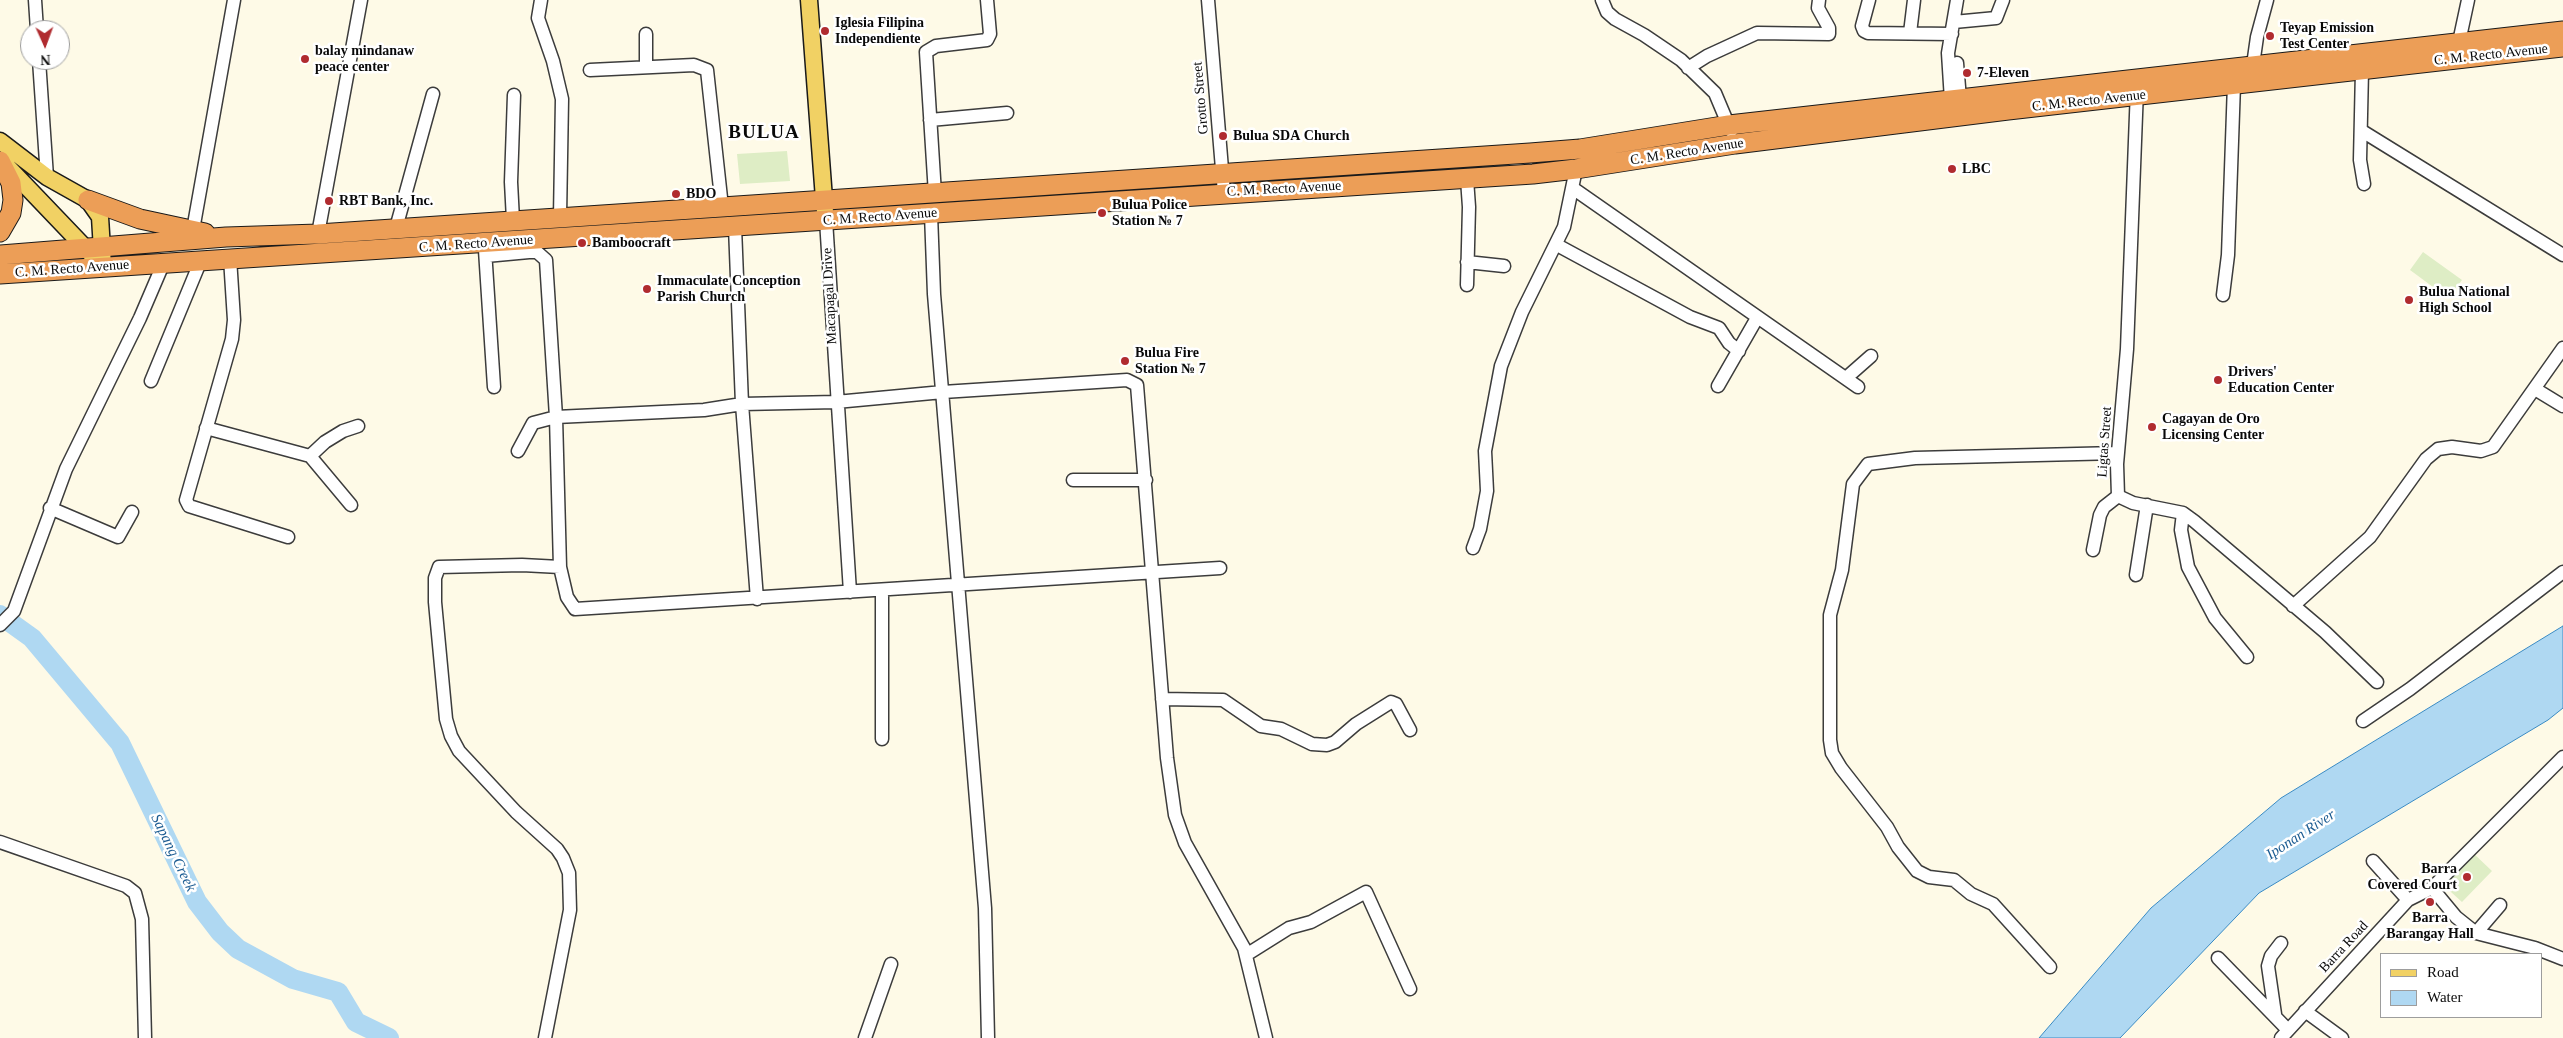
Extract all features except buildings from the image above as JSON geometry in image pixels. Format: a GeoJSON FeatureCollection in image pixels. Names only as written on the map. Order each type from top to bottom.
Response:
{"type":"FeatureCollection","features":[{"type":"Feature","properties":{"kind":"highway","name":"C. M. Recto Avenue"},"geometry":{"type":"LineString","coordinates":[[0,255],[226,237],[318,234],[935,194],[1223,184],[1467,179],[1576,169],[1735,144],[2008,110],[2253,65],[2563,31]]}},
{"type":"Feature","properties":{"kind":"highway","name":"C. M. Recto Avenue"},"geometry":{"type":"LineString","coordinates":[[0,274],[230,258],[485,249],[575,237],[931,214],[1572,149],[1729,125],[1956,99],[2137,87],[2234,84],[2563,48]]}},
{"type":"Feature","properties":{"kind":"highway"},"geometry":{"type":"LineString","coordinates":[[0,160],[11,183],[13,200],[12,213],[0,232]]}},
{"type":"Feature","properties":{"kind":"highway"},"geometry":{"type":"LineString","coordinates":[[88,200],[140,219],[226,237]]}},
{"type":"Feature","properties":{"kind":"highway"},"geometry":{"type":"LineString","coordinates":[[567,217],[575,237]]}},
{"type":"Feature","properties":{"kind":"main road","name":"Macapagal Drive"},"geometry":{"type":"LineString","coordinates":[[809,0],[826,220]]}},
{"type":"Feature","properties":{"kind":"main road"},"geometry":{"type":"LineString","coordinates":[[0,141],[46,177],[88,200],[100,218],[94,248]]}},
{"type":"Feature","properties":{"kind":"main road"},"geometry":{"type":"LineString","coordinates":[[0,160],[94,248],[103,266]]}},
{"type":"Feature","properties":{"kind":"street"},"geometry":{"type":"LineString","coordinates":[[35,0],[36,20]]}},
{"type":"Feature","properties":{"kind":"street"},"geometry":{"type":"LineString","coordinates":[[193,230],[234,0]]}},
{"type":"Feature","properties":{"kind":"street"},"geometry":{"type":"LineString","coordinates":[[318,234],[361,0]]}},
{"type":"Feature","properties":{"kind":"street"},"geometry":{"type":"LineString","coordinates":[[541,0],[538,18],[553,61],[562,99],[567,217]]}},
{"type":"Feature","properties":{"kind":"street"},"geometry":{"type":"LineString","coordinates":[[935,194],[926,52],[936,46],[987,40],[990,34],[987,0]]}},
{"type":"Feature","properties":{"kind":"street","name":"Grotto Street"},"geometry":{"type":"LineString","coordinates":[[1208,0],[1223,184]]}},
{"type":"Feature","properties":{"kind":"street"},"geometry":{"type":"LineString","coordinates":[[1602,0],[1607,12],[1615,19],[1644,35],[1688,68],[1720,99],[1735,144]]}},
{"type":"Feature","properties":{"kind":"street"},"geometry":{"type":"LineString","coordinates":[[1688,68],[1707,56],[1757,33],[1829,34],[1829,28],[1818,8],[1819,0]]}},
{"type":"Feature","properties":{"kind":"street"},"geometry":{"type":"LineString","coordinates":[[1868,0],[1862,26],[1864,31],[1881,35],[1910,34],[1953,28],[1996,18],[2003,0]]}},
{"type":"Feature","properties":{"kind":"street"},"geometry":{"type":"LineString","coordinates":[[1910,34],[1914,0]]}},
{"type":"Feature","properties":{"kind":"street"},"geometry":{"type":"LineString","coordinates":[[1956,99],[1953,28],[1957,0]]}},
{"type":"Feature","properties":{"kind":"street"},"geometry":{"type":"LineString","coordinates":[[2253,65],[2257,37],[2267,0]]}},
{"type":"Feature","properties":{"kind":"street"},"geometry":{"type":"LineString","coordinates":[[2459,42],[2468,0]]}},
{"type":"Feature","properties":{"kind":"street"},"geometry":{"type":"LineString","coordinates":[[646,34],[646,66]]}},
{"type":"Feature","properties":{"kind":"street"},"geometry":{"type":"LineString","coordinates":[[590,70],[694,65],[707,70],[722,207]]}},
{"type":"Feature","properties":{"kind":"street"},"geometry":{"type":"LineString","coordinates":[[40,70],[46,177]]}},
{"type":"Feature","properties":{"kind":"street"},"geometry":{"type":"LineString","coordinates":[[2362,70],[2360,160],[2364,184]]}},
{"type":"Feature","properties":{"kind":"street"},"geometry":{"type":"LineString","coordinates":[[2223,295],[2228,255],[2234,84]]}},
{"type":"Feature","properties":{"kind":"street","name":"Ligtas Street"},"geometry":{"type":"LineString","coordinates":[[2137,87],[2127,349],[2118,453],[2118,496],[2124,500],[2183,513],[2215,537],[2325,632],[2377,682]]}},
{"type":"Feature","properties":{"kind":"street"},"geometry":{"type":"LineString","coordinates":[[396,228],[434,94]]}},
{"type":"Feature","properties":{"kind":"street"},"geometry":{"type":"LineString","coordinates":[[513,220],[514,96]]}},
{"type":"Feature","properties":{"kind":"street"},"geometry":{"type":"LineString","coordinates":[[930,120],[1006,113]]}},
{"type":"Feature","properties":{"kind":"street"},"geometry":{"type":"LineString","coordinates":[[2362,131],[2563,255]]}},
{"type":"Feature","properties":{"kind":"street"},"geometry":{"type":"LineString","coordinates":[[1473,548],[1480,529],[1486,491],[1485,451],[1501,366],[1522,312],[1557,245],[1564,227],[1574,189],[1576,169]]}},
{"type":"Feature","properties":{"kind":"street"},"geometry":{"type":"LineString","coordinates":[[1467,179],[1467,285]]}},
{"type":"Feature","properties":{"kind":"street"},"geometry":{"type":"LineString","coordinates":[[1574,189],[1858,387]]}},
{"type":"Feature","properties":{"kind":"street"},"geometry":{"type":"LineString","coordinates":[[931,214],[934,294],[985,908],[988,1038]]}},
{"type":"Feature","properties":{"kind":"street","name":"Macapagal Drive"},"geometry":{"type":"LineString","coordinates":[[826,220],[836,402],[850,592]]}},
{"type":"Feature","properties":{"kind":"street"},"geometry":{"type":"LineString","coordinates":[[483,222],[494,387]]}},
{"type":"Feature","properties":{"kind":"street"},"geometry":{"type":"LineString","coordinates":[[735,227],[742,404],[757,599]]}},
{"type":"Feature","properties":{"kind":"street"},"geometry":{"type":"LineString","coordinates":[[1557,245],[1690,317],[1719,328],[1729,343],[1739,351]]}},
{"type":"Feature","properties":{"kind":"street"},"geometry":{"type":"LineString","coordinates":[[485,249],[537,252],[546,260],[556,417],[560,566],[567,597],[576,609],[757,599],[958,584],[1220,568]]}},
{"type":"Feature","properties":{"kind":"street"},"geometry":{"type":"LineString","coordinates":[[230,258],[234,320],[232,340],[189,489],[187,504],[288,537]]}},
{"type":"Feature","properties":{"kind":"street"},"geometry":{"type":"LineString","coordinates":[[151,381],[201,260]]}},
{"type":"Feature","properties":{"kind":"street"},"geometry":{"type":"LineString","coordinates":[[0,625],[14,611],[50,508],[82,432],[128,342],[164,262]]}},
{"type":"Feature","properties":{"kind":"street"},"geometry":{"type":"LineString","coordinates":[[1468,262],[1504,266]]}},
{"type":"Feature","properties":{"kind":"street"},"geometry":{"type":"LineString","coordinates":[[1718,386],[1757,318]]}},
{"type":"Feature","properties":{"kind":"street"},"geometry":{"type":"LineString","coordinates":[[2294,606],[2370,537],[2426,458],[2438,449],[2452,447],[2481,451],[2493,447],[2536,389],[2563,348]]}},
{"type":"Feature","properties":{"kind":"street"},"geometry":{"type":"LineString","coordinates":[[1846,378],[1871,356]]}},
{"type":"Feature","properties":{"kind":"street"},"geometry":{"type":"LineString","coordinates":[[518,451],[533,422],[556,417],[704,410],[742,404],[836,402],[943,392],[1126,380],[1137,385],[1162,699],[1175,815],[1185,842],[1246,955],[1266,1038]]}},
{"type":"Feature","properties":{"kind":"street"},"geometry":{"type":"LineString","coordinates":[[2536,389],[2563,406]]}},
{"type":"Feature","properties":{"kind":"street"},"geometry":{"type":"LineString","coordinates":[[310,456],[325,442],[343,431],[358,426]]}},
{"type":"Feature","properties":{"kind":"street"},"geometry":{"type":"LineString","coordinates":[[206,428],[310,456],[351,505]]}},
{"type":"Feature","properties":{"kind":"street"},"geometry":{"type":"LineString","coordinates":[[2050,967],[1993,904],[1971,894],[1954,880],[1929,877],[1917,871],[1898,847],[1887,827],[1841,768],[1832,753],[1830,740],[1830,615],[1842,570],[1853,484],[1868,464],[1915,458],[2118,453]]}},
{"type":"Feature","properties":{"kind":"street"},"geometry":{"type":"LineString","coordinates":[[1073,480],[1146,480]]}},
{"type":"Feature","properties":{"kind":"street"},"geometry":{"type":"LineString","coordinates":[[2093,550],[2100,516],[2104,507],[2118,496]]}},
{"type":"Feature","properties":{"kind":"street"},"geometry":{"type":"LineString","coordinates":[[2136,575],[2147,506]]}},
{"type":"Feature","properties":{"kind":"street"},"geometry":{"type":"LineString","coordinates":[[50,508],[118,537],[132,512]]}},
{"type":"Feature","properties":{"kind":"street"},"geometry":{"type":"LineString","coordinates":[[2183,513],[2181,530],[2188,567],[2215,618],[2247,657]]}},
{"type":"Feature","properties":{"kind":"street"},"geometry":{"type":"LineString","coordinates":[[545,1038],[570,910],[569,873],[557,849],[516,812],[459,751],[451,736],[446,719],[435,602],[435,578],[439,567],[560,566]]}},
{"type":"Feature","properties":{"kind":"street"},"geometry":{"type":"LineString","coordinates":[[2362,721],[2410,689],[2563,572]]}},
{"type":"Feature","properties":{"kind":"street"},"geometry":{"type":"LineString","coordinates":[[882,590],[882,739]]}},
{"type":"Feature","properties":{"kind":"street"},"geometry":{"type":"LineString","coordinates":[[1162,699],[1223,700],[1261,726],[1281,729],[1312,744],[1328,745],[1335,742],[1356,724],[1391,702],[1396,704],[1410,730]]}},
{"type":"Feature","properties":{"kind":"street","name":"Barra Road"},"geometry":{"type":"LineString","coordinates":[[2285,1034],[2408,900],[2432,888],[2563,757]]}},
{"type":"Feature","properties":{"kind":"street"},"geometry":{"type":"LineString","coordinates":[[0,842],[126,886],[136,894],[142,919],[145,1038]]}},
{"type":"Feature","properties":{"kind":"street"},"geometry":{"type":"LineString","coordinates":[[2373,861],[2408,900]]}},
{"type":"Feature","properties":{"kind":"street"},"geometry":{"type":"LineString","coordinates":[[2432,888],[2456,917],[2476,933],[2535,948],[2563,959]]}},
{"type":"Feature","properties":{"kind":"street"},"geometry":{"type":"LineString","coordinates":[[1246,955],[1289,928],[1311,922],[1366,892],[1410,989]]}},
{"type":"Feature","properties":{"kind":"street"},"geometry":{"type":"LineString","coordinates":[[2476,933],[2500,904]]}},
{"type":"Feature","properties":{"kind":"street"},"geometry":{"type":"LineString","coordinates":[[2281,943],[2271,956],[2268,966],[2275,1014],[2285,1034]]}},
{"type":"Feature","properties":{"kind":"street"},"geometry":{"type":"LineString","coordinates":[[2218,958],[2275,1014]]}},
{"type":"Feature","properties":{"kind":"street"},"geometry":{"type":"LineString","coordinates":[[865,1038],[891,964]]}},
{"type":"Feature","properties":{"kind":"street"},"geometry":{"type":"LineString","coordinates":[[2305,1011],[2342,1038]]}},
{"type":"Feature","properties":{"kind":"green space"},"geometry":{"type":"Polygon","coordinates":[[[787,151],[790,181],[740,184],[737,154],[787,151]]]}},
{"type":"Feature","properties":{"kind":"green space"},"geometry":{"type":"Polygon","coordinates":[[[2423,252],[2462,280],[2448,298],[2410,270],[2423,252]]]}},
{"type":"Feature","properties":{"kind":"green space","name":"Barra Covered Court"},"geometry":{"type":"Polygon","coordinates":[[[2472,852],[2492,871],[2462,902],[2441,883],[2472,852]]]}},
{"type":"Feature","properties":{"kind":"water","name":"Iponan River"},"geometry":{"type":"Polygon","coordinates":[[[2563,626],[2563,708],[2548,720],[2259,893],[2120,1038],[2039,1038],[2151,908],[2281,798],[2563,626]]]}},
{"type":"Feature","properties":{"kind":"waterway","name":"Sapang Creek"},"geometry":{"type":"LineString","coordinates":[[0,615],[32,638],[120,743],[197,902],[220,932],[238,949],[293,979],[338,992],[356,1022],[389,1038]]}},
{"type":"Feature","properties":{"kind":"place","name":"Iglesia Filipina Independiente"},"geometry":{"type":"Point","coordinates":[825,31]}},
{"type":"Feature","properties":{"kind":"place","name":"Teyap Emission Test Center"},"geometry":{"type":"Point","coordinates":[2270,36]}},
{"type":"Feature","properties":{"kind":"place","name":"balay mindanaw peace center"},"geometry":{"type":"Point","coordinates":[305,59]}},
{"type":"Feature","properties":{"kind":"place","name":"7-Eleven"},"geometry":{"type":"Point","coordinates":[1967,73]}},
{"type":"Feature","properties":{"kind":"place","name":"Bulua SDA Church"},"geometry":{"type":"Point","coordinates":[1223,136]}},
{"type":"Feature","properties":{"kind":"place","name":"LBC"},"geometry":{"type":"Point","coordinates":[1952,169]}},
{"type":"Feature","properties":{"kind":"place","name":"BDO"},"geometry":{"type":"Point","coordinates":[676,194]}},
{"type":"Feature","properties":{"kind":"place","name":"RBT Bank, Inc."},"geometry":{"type":"Point","coordinates":[329,201]}},
{"type":"Feature","properties":{"kind":"place","name":"Bulua Police Station № 7"},"geometry":{"type":"Point","coordinates":[1102,213]}},
{"type":"Feature","properties":{"kind":"place","name":"Bamboocraft"},"geometry":{"type":"Point","coordinates":[582,243]}},
{"type":"Feature","properties":{"kind":"place","name":"Immaculate Conception Parish Church"},"geometry":{"type":"Point","coordinates":[647,289]}},
{"type":"Feature","properties":{"kind":"place","name":"Bulua National High School"},"geometry":{"type":"Point","coordinates":[2409,300]}},
{"type":"Feature","properties":{"kind":"place","name":"Bulua Fire Station № 7"},"geometry":{"type":"Point","coordinates":[1125,361]}},
{"type":"Feature","properties":{"kind":"place","name":"Drivers' Education Center"},"geometry":{"type":"Point","coordinates":[2218,380]}},
{"type":"Feature","properties":{"kind":"place","name":"Cagayan de Oro Licensing Center"},"geometry":{"type":"Point","coordinates":[2152,427]}},
{"type":"Feature","properties":{"kind":"place","name":"Barra Covered Court"},"geometry":{"type":"Point","coordinates":[2467,877]}},
{"type":"Feature","properties":{"kind":"place","name":"Barra Barangay Hall"},"geometry":{"type":"Point","coordinates":[2430,902]}},
{"type":"Feature","properties":{"kind":"district","name":"BULUA"},"geometry":{"type":"Point","coordinates":[764,133]}}]}
